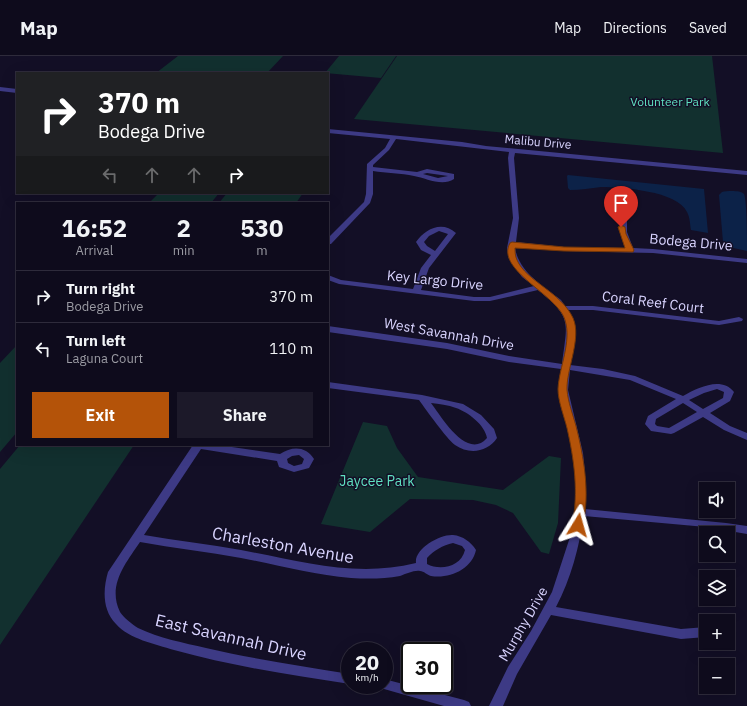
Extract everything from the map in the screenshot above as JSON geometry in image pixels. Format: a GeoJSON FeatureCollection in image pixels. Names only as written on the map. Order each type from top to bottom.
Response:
{"type":"FeatureCollection","features":[{"type":"Feature","properties":{"kind":"street"},"geometry":{"type":"LineString","coordinates":[[0,89],[16,91]]}},
{"type":"Feature","properties":{"kind":"street","name":"Malibu Drive"},"geometry":{"type":"LineString","coordinates":[[329,131],[747,172]]}},
{"type":"Feature","properties":{"kind":"street"},"geometry":{"type":"LineString","coordinates":[[329,241],[367,203],[369,197],[370,164],[387,149],[394,138]]}},
{"type":"Feature","properties":{"kind":"street","name":"Murphy Drive"},"geometry":{"type":"LineString","coordinates":[[496,706],[512,671],[549,610],[558,592],[575,537],[580,512],[580,473],[578,453],[563,390],[571,329],[569,319],[563,308],[525,275],[515,263],[511,250],[516,225],[511,158],[512,150]]}},
{"type":"Feature","properties":{"kind":"street"},"geometry":{"type":"LineString","coordinates":[[369,169],[417,174]]}},
{"type":"Feature","properties":{"kind":"street"},"geometry":{"type":"LineString","coordinates":[[624,213],[621,227],[622,234],[630,250]]}},
{"type":"Feature","properties":{"kind":"street","name":"Bodega Drive"},"geometry":{"type":"LineString","coordinates":[[512,244],[564,249],[666,252],[747,261]]}},
{"type":"Feature","properties":{"kind":"street"},"geometry":{"type":"LineString","coordinates":[[416,292],[425,268],[434,254]]}},
{"type":"Feature","properties":{"kind":"street","name":"Key Largo Drive"},"geometry":{"type":"LineString","coordinates":[[329,277],[339,282],[474,299],[490,299],[540,287]]}},
{"type":"Feature","properties":{"kind":"street","name":"Coral Reef Court"},"geometry":{"type":"LineString","coordinates":[[563,308],[593,308],[719,323],[739,319]]}},
{"type":"Feature","properties":{"kind":"street","name":"West Savannah Drive"},"geometry":{"type":"LineString","coordinates":[[329,329],[447,346],[509,359],[566,366],[632,378],[664,389],[727,428],[747,437]]}},
{"type":"Feature","properties":{"kind":"street"},"geometry":{"type":"LineString","coordinates":[[329,384],[422,398],[460,406],[478,417],[491,430],[492,438],[486,445],[474,448],[457,442],[422,398]]}},
{"type":"Feature","properties":{"kind":"street"},"geometry":{"type":"LineString","coordinates":[[718,386],[729,392],[727,399],[671,431],[654,429],[650,424],[651,418],[684,400],[708,387],[718,386]]}},
{"type":"Feature","properties":{"kind":"street","name":"East Savannah Drive"},"geometry":{"type":"LineString","coordinates":[[197,446],[138,538],[114,572],[110,587],[112,604],[120,622],[136,633],[167,645],[308,673],[341,678]]}},
{"type":"Feature","properties":{"kind":"street"},"geometry":{"type":"LineString","coordinates":[[204,446],[282,458]]}},
{"type":"Feature","properties":{"kind":"street"},"geometry":{"type":"LineString","coordinates":[[580,512],[602,515],[689,520],[747,530]]}},
{"type":"Feature","properties":{"kind":"street","name":"Charleston Avenue"},"geometry":{"type":"LineString","coordinates":[[138,538],[241,554],[318,571],[355,575],[390,574],[422,566]]}},
{"type":"Feature","properties":{"kind":"street"},"geometry":{"type":"LineString","coordinates":[[549,610],[681,634],[699,633]]}},
{"type":"Feature","properties":{"kind":"street"},"geometry":{"type":"LineString","coordinates":[[393,686],[464,706]]}},
{"type":"Feature","properties":{"kind":"green space"},"geometry":{"type":"Polygon","coordinates":[[[178,56],[283,56],[268,72],[157,72],[178,56]]]}},
{"type":"Feature","properties":{"kind":"green space"},"geometry":{"type":"Polygon","coordinates":[[[339,56],[396,56],[381,78],[326,72],[339,56]]]}},
{"type":"Feature","properties":{"kind":"green space","name":"Volunteer Park"},"geometry":{"type":"Polygon","coordinates":[[[397,56],[712,56],[723,153],[354,119],[397,56]]]}},
{"type":"Feature","properties":{"kind":"green space"},"geometry":{"type":"Polygon","coordinates":[[[158,194],[218,194],[212,202],[150,202],[158,194]]]}},
{"type":"Feature","properties":{"kind":"green space"},"geometry":{"type":"Polygon","coordinates":[[[226,194],[302,194],[297,202],[220,202],[226,194]]]}},
{"type":"Feature","properties":{"kind":"green space"},"geometry":{"type":"Polygon","coordinates":[[[16,346],[16,433],[0,452],[0,363],[16,346]]]}},
{"type":"Feature","properties":{"kind":"green space","name":"Jaycee Park"},"geometry":{"type":"Polygon","coordinates":[[[363,422],[387,426],[397,448],[418,477],[503,490],[549,456],[561,458],[558,523],[549,554],[541,552],[513,513],[496,505],[473,500],[410,499],[370,532],[321,524],[363,422]]]}},
{"type":"Feature","properties":{"kind":"green space"},"geometry":{"type":"Polygon","coordinates":[[[19,446],[133,446],[0,645],[0,469],[19,446]]]}},
{"type":"Feature","properties":{"kind":"water"},"geometry":{"type":"Polygon","coordinates":[[[568,175],[704,189],[708,233],[691,230],[687,212],[682,205],[673,199],[635,189],[601,187],[570,190],[568,188],[568,175]]]}},
{"type":"Feature","properties":{"kind":"water"},"geometry":{"type":"Polygon","coordinates":[[[737,191],[744,194],[747,251],[729,247],[723,242],[719,195],[722,192],[737,191]]]}},
{"type":"Feature","properties":{"kind":"route"},"geometry":{"type":"LineString","coordinates":[[578,525],[581,487],[578,453],[563,390],[571,335],[569,319],[558,302],[521,271],[513,259],[511,248],[512,244],[564,249],[630,250],[622,234],[621,227]]}}]}
